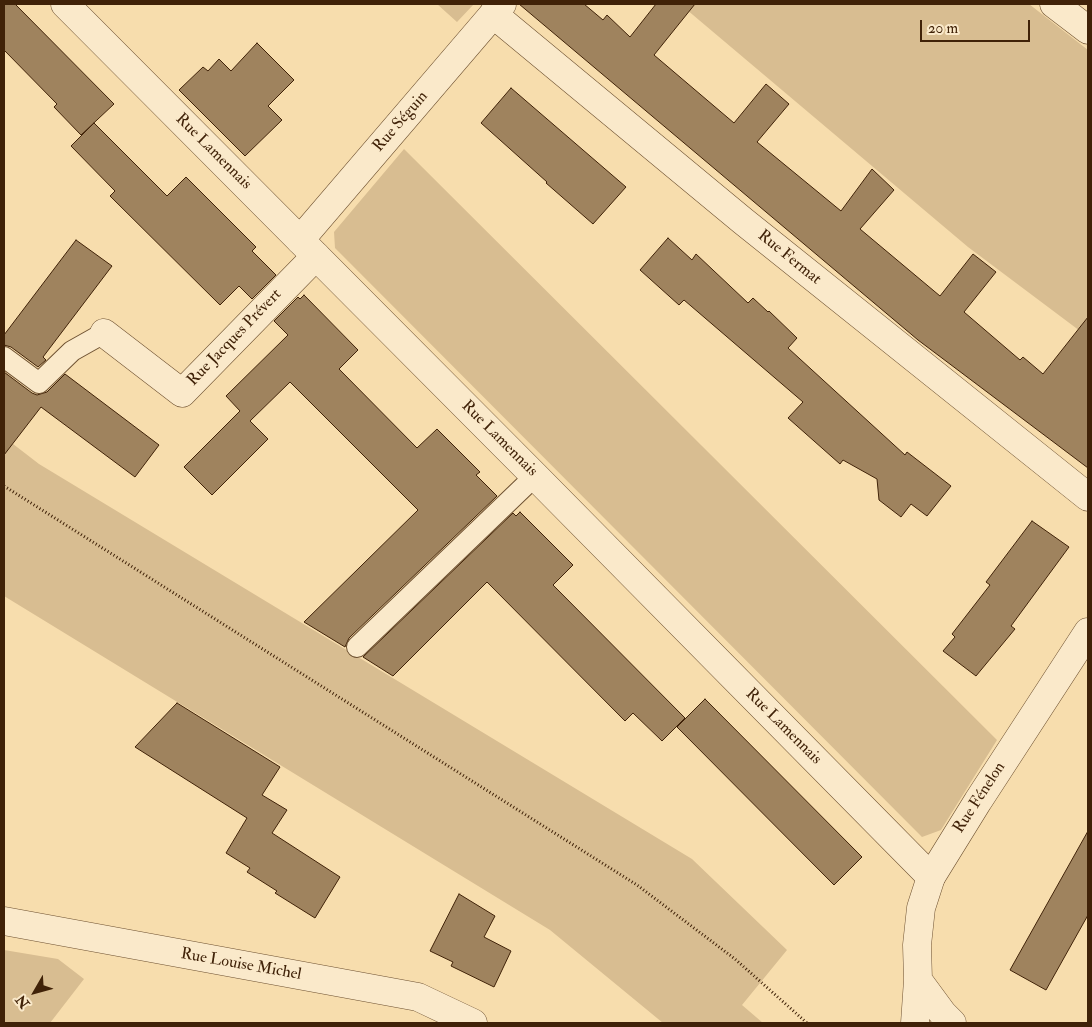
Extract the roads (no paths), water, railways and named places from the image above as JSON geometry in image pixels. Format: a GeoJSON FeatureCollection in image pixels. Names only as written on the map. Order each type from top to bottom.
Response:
{"type":"FeatureCollection","features":[{"type":"Feature","properties":{"kind":"street","name":"Rue Lamennais"},"geometry":{"type":"LineString","coordinates":[[65,4],[931,877]]}},
{"type":"Feature","properties":{"kind":"street"},"geometry":{"type":"LineString","coordinates":[[1054,4],[1088,30]]}},
{"type":"Feature","properties":{"kind":"street","name":"Rue Séguin"},"geometry":{"type":"LineString","coordinates":[[308,248],[498,9]]}},
{"type":"Feature","properties":{"kind":"street","name":"Rue Fermat"},"geometry":{"type":"LineString","coordinates":[[498,9],[743,221],[1088,497]]}},
{"type":"Feature","properties":{"kind":"street","name":"Rue Jacques Prévert"},"geometry":{"type":"LineString","coordinates":[[104,333],[182,393],[308,248]]}},
{"type":"Feature","properties":{"kind":"street","name":"Rue Fénelon"},"geometry":{"type":"LineString","coordinates":[[915,1023],[921,908],[931,877],[1088,632]]}},
{"type":"Feature","properties":{"kind":"street","name":"Rue Louise Michel"},"geometry":{"type":"LineString","coordinates":[[4,921],[418,997],[474,1023]]}},
{"type":"Feature","properties":{"kind":"street"},"geometry":{"type":"LineString","coordinates":[[918,980],[952,1023]]}},
{"type":"Feature","properties":{"kind":"lane"},"geometry":{"type":"LineString","coordinates":[[4,357],[39,383],[72,351],[104,333]]}},
{"type":"Feature","properties":{"kind":"lane"},"geometry":{"type":"LineString","coordinates":[[356,647],[535,476]]}}]}
